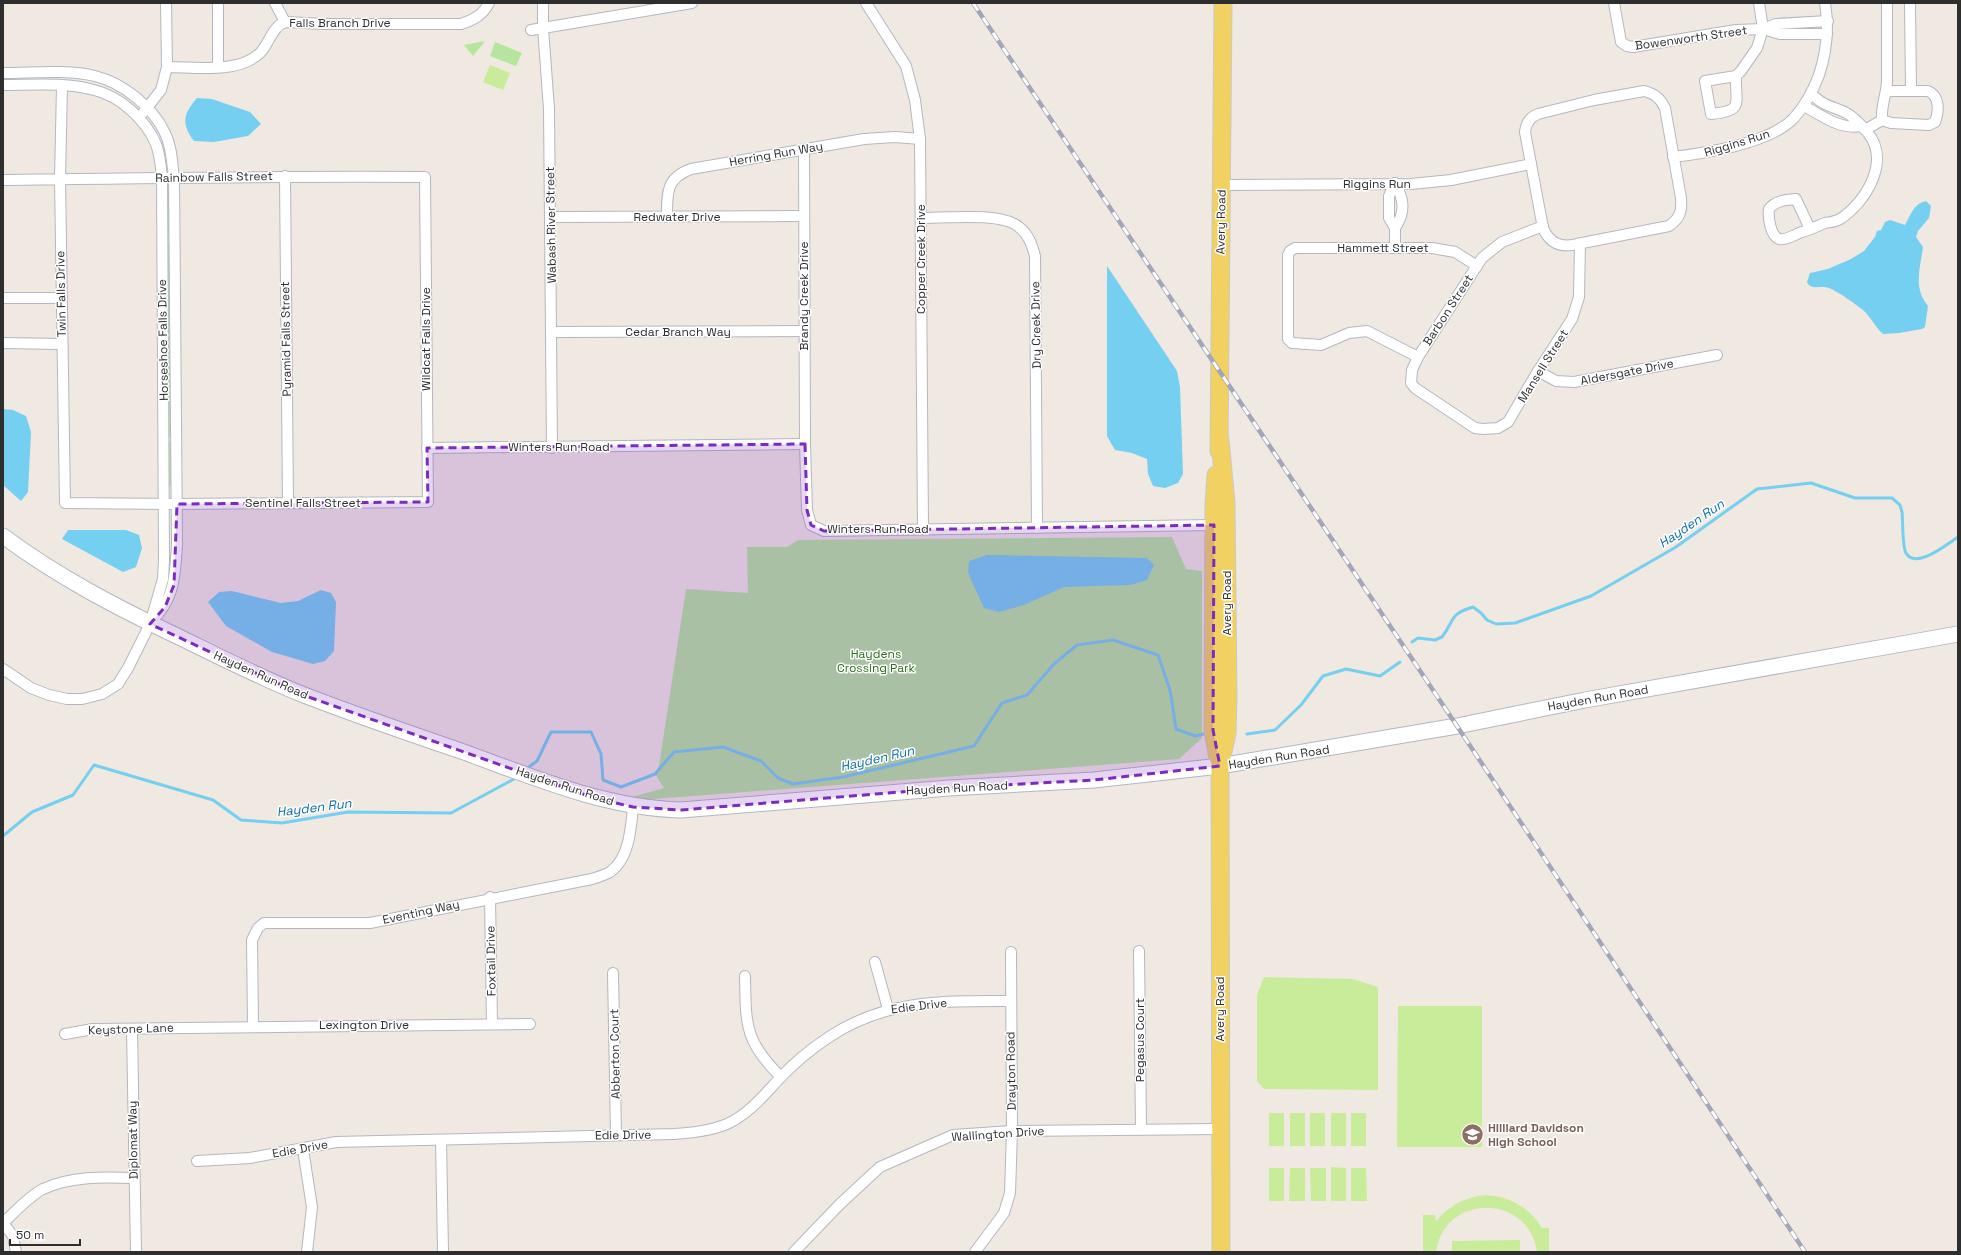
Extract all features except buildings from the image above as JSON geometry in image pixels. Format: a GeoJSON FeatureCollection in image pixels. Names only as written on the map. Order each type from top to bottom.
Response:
{"type":"FeatureCollection","features":[{"type":"Feature","properties":{"kind":"main road","name":"Avery Road"},"geometry":{"type":"LineString","coordinates":[[1221,1252],[1220,766],[1213,730],[1214,504],[1220,440],[1223,3]]}},
{"type":"Feature","properties":{"kind":"main road","name":"Avery Road"},"geometry":{"type":"LineString","coordinates":[[1220,440],[1226,503],[1228,696],[1227,733],[1220,766]]}},
{"type":"Feature","properties":{"kind":"main road","name":"Hayden Run Road"},"geometry":{"type":"LineString","coordinates":[[3,536],[52,570],[112,605],[303,695],[594,798],[633,807],[681,810],[934,789],[1094,780],[1220,766],[1449,728],[1585,700],[1958,634]]}},
{"type":"Feature","properties":{"kind":"street"},"geometry":{"type":"LineString","coordinates":[[139,117],[161,90],[167,67],[166,3]]}},
{"type":"Feature","properties":{"kind":"street"},"geometry":{"type":"LineString","coordinates":[[218,3],[218,67]]}},
{"type":"Feature","properties":{"kind":"street"},"geometry":{"type":"LineString","coordinates":[[276,3],[285,22]]}},
{"type":"Feature","properties":{"kind":"street","name":"Falls Branch Drive"},"geometry":{"type":"LineString","coordinates":[[167,67],[218,67],[234,66],[248,62],[260,52],[279,25],[285,22],[324,24],[461,24],[482,14],[489,3]]}},
{"type":"Feature","properties":{"kind":"street","name":"Wabash River Street"},"geometry":{"type":"LineString","coordinates":[[543,3],[543,28],[549,109],[552,448]]}},
{"type":"Feature","properties":{"kind":"street"},"geometry":{"type":"LineString","coordinates":[[531,30],[692,3]]}},
{"type":"Feature","properties":{"kind":"street","name":"Copper Creek Drive"},"geometry":{"type":"LineString","coordinates":[[866,3],[906,66],[915,100],[920,139],[923,529]]}},
{"type":"Feature","properties":{"kind":"street","name":"Bowenworth Street"},"geometry":{"type":"LineString","coordinates":[[1614,3],[1620,42],[1633,48],[1736,30],[1763,29],[1780,34],[1828,34]]}},
{"type":"Feature","properties":{"kind":"street"},"geometry":{"type":"LineString","coordinates":[[1736,76],[1757,48],[1763,29],[1759,3]]}},
{"type":"Feature","properties":{"kind":"street","name":"Riggins Run"},"geometry":{"type":"LineString","coordinates":[[1673,157],[1708,153],[1754,140],[1774,132],[1792,120],[1804,106],[1811,94],[1823,63],[1828,34],[1828,21],[1825,3]]}},
{"type":"Feature","properties":{"kind":"street"},"geometry":{"type":"LineString","coordinates":[[1882,120],[1883,98],[1887,91],[1887,3]]}},
{"type":"Feature","properties":{"kind":"street"},"geometry":{"type":"LineString","coordinates":[[1910,3],[1911,91]]}},
{"type":"Feature","properties":{"kind":"street","name":"Bowenworth Street"},"geometry":{"type":"LineString","coordinates":[[1763,29],[1776,24],[1828,21]]}},
{"type":"Feature","properties":{"kind":"street","name":"Horseshoe Falls Drive"},"geometry":{"type":"LineString","coordinates":[[3,73],[61,73],[96,76],[113,83],[132,94],[147,107],[165,132],[168,142],[174,178],[178,504],[177,544],[174,585],[165,607],[150,624]]}},
{"type":"Feature","properties":{"kind":"street","name":"Horseshoe Falls Drive"},"geometry":{"type":"LineString","coordinates":[[3,85],[62,86],[95,90],[123,104],[139,117],[156,144],[160,157],[162,177],[163,579],[150,624]]}},
{"type":"Feature","properties":{"kind":"street","name":"Twin Falls Drive"},"geometry":{"type":"LineString","coordinates":[[62,86],[60,179],[65,502]]}},
{"type":"Feature","properties":{"kind":"street"},"geometry":{"type":"LineString","coordinates":[[1644,91],[1654,94],[1661,100],[1665,108],[1682,211],[1678,220],[1669,226],[1566,247],[1556,244],[1546,236],[1531,164],[1525,132],[1526,126],[1533,116],[1594,100],[1644,91]]}},
{"type":"Feature","properties":{"kind":"street"},"geometry":{"type":"LineString","coordinates":[[1804,106],[1831,121],[1853,127],[1863,128],[1882,120],[1891,123],[1930,125],[1935,122],[1938,115],[1937,99],[1934,93],[1928,91],[1887,91]]}},
{"type":"Feature","properties":{"kind":"street"},"geometry":{"type":"LineString","coordinates":[[1810,229],[1796,199],[1782,200],[1772,204],[1769,209],[1770,225],[1779,239],[1784,240],[1810,229],[1838,220],[1850,212],[1864,197],[1871,185],[1876,154],[1874,143],[1851,115],[1823,103],[1811,94]]}},
{"type":"Feature","properties":{"kind":"street","name":"Herring Run Way"},"geometry":{"type":"LineString","coordinates":[[667,217],[668,190],[673,180],[682,173],[692,169],[864,139],[895,137],[920,139]]}},
{"type":"Feature","properties":{"kind":"street","name":"Brandy Creek Drive"},"geometry":{"type":"LineString","coordinates":[[804,149],[803,216],[806,444]]}},
{"type":"Feature","properties":{"kind":"street","name":"Riggins Run"},"geometry":{"type":"LineString","coordinates":[[1221,185],[1411,184],[1451,180],[1531,164]]}},
{"type":"Feature","properties":{"kind":"street","name":"Rainbow Falls Street"},"geometry":{"type":"LineString","coordinates":[[3,180],[285,176],[425,177]]}},
{"type":"Feature","properties":{"kind":"street","name":"Pyramid Falls Street"},"geometry":{"type":"LineString","coordinates":[[285,176],[288,503]]}},
{"type":"Feature","properties":{"kind":"street","name":"Wildcat Falls Drive"},"geometry":{"type":"LineString","coordinates":[[425,177],[428,502]]}},
{"type":"Feature","properties":{"kind":"street"},"geometry":{"type":"LineString","coordinates":[[1394,183],[1402,196],[1402,218],[1395,228],[1396,248]]}},
{"type":"Feature","properties":{"kind":"street","name":"Redwater Drive"},"geometry":{"type":"LineString","coordinates":[[551,217],[803,216]]}},
{"type":"Feature","properties":{"kind":"street","name":"Dry Creek Drive"},"geometry":{"type":"LineString","coordinates":[[921,218],[997,218],[1018,226],[1032,243],[1035,256],[1037,528]]}},
{"type":"Feature","properties":{"kind":"street","name":"Barbon Street"},"geometry":{"type":"LineString","coordinates":[[1450,411],[1415,388],[1411,383],[1412,370],[1418,357],[1482,258],[1502,242],[1543,226]]}},
{"type":"Feature","properties":{"kind":"street","name":"Mansell Street"},"geometry":{"type":"LineString","coordinates":[[1450,411],[1475,428],[1498,428],[1508,422],[1538,371],[1572,319],[1579,297],[1580,244]]}},
{"type":"Feature","properties":{"kind":"street","name":"Hammett Street"},"geometry":{"type":"LineString","coordinates":[[1418,357],[1367,331],[1349,333],[1321,345],[1292,343],[1288,339],[1288,255],[1290,250],[1295,248],[1444,249],[1455,252],[1477,266]]}},
{"type":"Feature","properties":{"kind":"street"},"geometry":{"type":"LineString","coordinates":[[3,298],[61,298]]}},
{"type":"Feature","properties":{"kind":"street","name":"Cedar Branch Way"},"geometry":{"type":"LineString","coordinates":[[552,332],[804,331]]}},
{"type":"Feature","properties":{"kind":"street"},"geometry":{"type":"LineString","coordinates":[[3,343],[62,344]]}},
{"type":"Feature","properties":{"kind":"street","name":"Aldersgate Drive"},"geometry":{"type":"LineString","coordinates":[[1538,371],[1556,381],[1574,382],[1717,355]]}},
{"type":"Feature","properties":{"kind":"street","name":"Winters Run Road"},"geometry":{"type":"LineString","coordinates":[[427,448],[552,448],[806,444],[807,510],[811,525],[824,531],[1214,525]]}},
{"type":"Feature","properties":{"kind":"street","name":"Sentinel Falls Street"},"geometry":{"type":"LineString","coordinates":[[65,502],[178,504],[428,502]]}},
{"type":"Feature","properties":{"kind":"street"},"geometry":{"type":"LineString","coordinates":[[3,669],[31,688],[49,695],[67,699],[82,699],[102,694],[118,684],[150,624]]}},
{"type":"Feature","properties":{"kind":"street","name":"Eventing Way"},"geometry":{"type":"LineString","coordinates":[[253,1026],[252,940],[258,928],[264,923],[370,923],[490,897],[585,880],[608,873],[618,865],[625,855],[633,807]]}},
{"type":"Feature","properties":{"kind":"street","name":"Foxtail Drive"},"geometry":{"type":"LineString","coordinates":[[490,897],[492,1024]]}},
{"type":"Feature","properties":{"kind":"street","name":"Pegasus Court"},"geometry":{"type":"LineString","coordinates":[[1139,951],[1141,1129]]}},
{"type":"Feature","properties":{"kind":"street","name":"Drayton Road"},"geometry":{"type":"LineString","coordinates":[[975,1252],[1004,1213],[1010,1193],[1012,1130],[1010,1001],[1011,952]]}},
{"type":"Feature","properties":{"kind":"street"},"geometry":{"type":"LineString","coordinates":[[875,962],[888,1009]]}},
{"type":"Feature","properties":{"kind":"street","name":"Abberton Court"},"geometry":{"type":"LineString","coordinates":[[614,973],[616,1135]]}},
{"type":"Feature","properties":{"kind":"street"},"geometry":{"type":"LineString","coordinates":[[745,976],[746,1007],[752,1041],[761,1055],[781,1077]]}},
{"type":"Feature","properties":{"kind":"street","name":"Edie Drive"},"geometry":{"type":"LineString","coordinates":[[197,1161],[250,1158],[336,1142],[692,1132],[728,1123],[745,1112],[811,1050],[830,1036],[856,1021],[888,1009],[905,1005],[948,1001],[1010,1001]]}},
{"type":"Feature","properties":{"kind":"street","name":"Lexington Drive"},"geometry":{"type":"LineString","coordinates":[[198,1027],[530,1024]]}},
{"type":"Feature","properties":{"kind":"street","name":"Keystone Lane"},"geometry":{"type":"LineString","coordinates":[[65,1034],[92,1028],[132,1029],[198,1027]]}},
{"type":"Feature","properties":{"kind":"street","name":"Diplomat Way"},"geometry":{"type":"LineString","coordinates":[[132,1029],[136,1252]]}},
{"type":"Feature","properties":{"kind":"street","name":"Wallington Drive"},"geometry":{"type":"LineString","coordinates":[[794,1252],[838,1205],[880,1167],[953,1135],[1012,1130],[1220,1129]]}},
{"type":"Feature","properties":{"kind":"street"},"geometry":{"type":"LineString","coordinates":[[441,1140],[443,1252]]}},
{"type":"Feature","properties":{"kind":"street"},"geometry":{"type":"LineString","coordinates":[[303,1149],[312,1207],[306,1252]]}},
{"type":"Feature","properties":{"kind":"street"},"geometry":{"type":"LineString","coordinates":[[16,1252],[13,1236],[3,1223],[24,1203],[42,1190],[64,1182],[87,1178],[134,1178]]}},
{"type":"Feature","properties":{"kind":"highlighted area"},"geometry":{"type":"Polygon","coordinates":[[[805,444],[807,510],[811,525],[824,531],[1214,525],[1213,730],[1220,766],[1094,780],[949,788],[681,810],[633,807],[594,798],[303,695],[150,624],[165,607],[174,585],[177,504],[428,502],[427,448],[805,444]]]}},
{"type":"Feature","properties":{"kind":"green space"},"geometry":{"type":"Polygon","coordinates":[[[485,41],[473,56],[464,45],[485,41]]]}},
{"type":"Feature","properties":{"kind":"green space"},"geometry":{"type":"Polygon","coordinates":[[[495,42],[522,53],[516,66],[490,56],[495,42]]]}},
{"type":"Feature","properties":{"kind":"green space"},"geometry":{"type":"Polygon","coordinates":[[[490,65],[510,73],[503,90],[483,82],[490,65]]]}},
{"type":"Feature","properties":{"kind":"green space"},"geometry":{"type":"Polygon","coordinates":[[[168,190],[170,191],[170,238],[168,240],[166,192],[168,190]]]}},
{"type":"Feature","properties":{"kind":"green space"},"geometry":{"type":"Polygon","coordinates":[[[167,242],[170,243],[171,338],[168,339],[167,242]]]}},
{"type":"Feature","properties":{"kind":"green space"},"geometry":{"type":"Polygon","coordinates":[[[168,342],[171,343],[171,436],[169,438],[168,342]]]}},
{"type":"Feature","properties":{"kind":"green space"},"geometry":{"type":"Polygon","coordinates":[[[168,442],[171,442],[171,485],[169,488],[168,442]]]}},
{"type":"Feature","properties":{"kind":"green space","name":"Haydens Crossing Park"},"geometry":{"type":"Polygon","coordinates":[[[1172,537],[1186,569],[1202,571],[1202,738],[1179,759],[640,800],[632,797],[664,788],[655,774],[659,766],[686,589],[748,593],[747,547],[787,547],[798,540],[1172,537]]]}},
{"type":"Feature","properties":{"kind":"green space"},"geometry":{"type":"Polygon","coordinates":[[[1264,977],[1353,979],[1378,987],[1378,1090],[1264,1089],[1257,1081],[1257,995],[1264,977]]]}},
{"type":"Feature","properties":{"kind":"green space"},"geometry":{"type":"Polygon","coordinates":[[[1398,1006],[1482,1006],[1482,1147],[1397,1147],[1398,1006]]]}},
{"type":"Feature","properties":{"kind":"green space"},"geometry":{"type":"Polygon","coordinates":[[[1269,1113],[1284,1113],[1284,1146],[1269,1146],[1269,1113]]]}},
{"type":"Feature","properties":{"kind":"green space"},"geometry":{"type":"Polygon","coordinates":[[[1290,1113],[1305,1113],[1305,1146],[1290,1146],[1290,1113]]]}},
{"type":"Feature","properties":{"kind":"green space"},"geometry":{"type":"Polygon","coordinates":[[[1310,1113],[1325,1113],[1325,1146],[1310,1146],[1310,1113]]]}},
{"type":"Feature","properties":{"kind":"green space"},"geometry":{"type":"Polygon","coordinates":[[[1331,1113],[1346,1113],[1346,1146],[1331,1146],[1331,1113]]]}},
{"type":"Feature","properties":{"kind":"green space"},"geometry":{"type":"Polygon","coordinates":[[[1351,1113],[1366,1113],[1366,1146],[1351,1146],[1351,1113]]]}},
{"type":"Feature","properties":{"kind":"green space"},"geometry":{"type":"Polygon","coordinates":[[[1331,1167],[1346,1168],[1346,1201],[1331,1201],[1331,1167]]]}},
{"type":"Feature","properties":{"kind":"green space"},"geometry":{"type":"Polygon","coordinates":[[[1269,1168],[1284,1168],[1284,1201],[1269,1201],[1269,1168]]]}},
{"type":"Feature","properties":{"kind":"green space"},"geometry":{"type":"Polygon","coordinates":[[[1290,1168],[1305,1168],[1305,1201],[1289,1201],[1290,1168]]]}},
{"type":"Feature","properties":{"kind":"green space"},"geometry":{"type":"Polygon","coordinates":[[[1310,1168],[1326,1168],[1326,1201],[1311,1201],[1310,1168]]]}},
{"type":"Feature","properties":{"kind":"green space"},"geometry":{"type":"Polygon","coordinates":[[[1351,1168],[1366,1168],[1367,1201],[1351,1201],[1351,1168]]]}},
{"type":"Feature","properties":{"kind":"green space"},"geometry":{"type":"Polygon","coordinates":[[[1486,1195],[1503,1198],[1518,1204],[1531,1214],[1542,1228],[1549,1228],[1549,1252],[1537,1252],[1531,1233],[1519,1219],[1504,1211],[1486,1208],[1469,1211],[1454,1219],[1442,1233],[1436,1252],[1423,1252],[1423,1215],[1435,1215],[1436,1221],[1452,1206],[1471,1198],[1486,1195]]]}},
{"type":"Feature","properties":{"kind":"green space"},"geometry":{"type":"Polygon","coordinates":[[[1520,1240],[1520,1252],[1452,1252],[1452,1241],[1520,1240]]]}},
{"type":"Feature","properties":{"kind":"water"},"geometry":{"type":"Polygon","coordinates":[[[197,98],[212,99],[250,112],[261,124],[248,136],[214,142],[194,141],[187,129],[185,119],[186,114],[197,98]]]}},
{"type":"Feature","properties":{"kind":"water"},"geometry":{"type":"Polygon","coordinates":[[[1926,201],[1931,206],[1929,218],[1918,231],[1916,237],[1923,247],[1919,271],[1919,285],[1923,299],[1928,306],[1925,327],[1922,329],[1899,333],[1883,334],[1866,313],[1837,292],[1826,287],[1814,287],[1809,285],[1807,282],[1810,273],[1828,269],[1851,259],[1864,251],[1875,237],[1877,231],[1881,230],[1885,222],[1890,220],[1905,225],[1915,207],[1926,201]]]}},
{"type":"Feature","properties":{"kind":"water"},"geometry":{"type":"Polygon","coordinates":[[[1107,266],[1177,371],[1180,387],[1183,474],[1178,483],[1165,488],[1153,486],[1148,474],[1147,459],[1132,453],[1115,450],[1107,436],[1107,266]]]}},
{"type":"Feature","properties":{"kind":"water"},"geometry":{"type":"Polygon","coordinates":[[[3,409],[13,410],[26,416],[31,432],[28,492],[21,501],[3,485],[3,409]]]}},
{"type":"Feature","properties":{"kind":"water"},"geometry":{"type":"Polygon","coordinates":[[[68,530],[126,530],[139,535],[142,548],[136,567],[123,572],[62,539],[68,530]]]}},
{"type":"Feature","properties":{"kind":"water"},"geometry":{"type":"Polygon","coordinates":[[[987,555],[1147,558],[1154,565],[1147,580],[1131,585],[1064,587],[1024,605],[999,612],[984,608],[968,573],[969,561],[987,555]]]}},
{"type":"Feature","properties":{"kind":"water"},"geometry":{"type":"Polygon","coordinates":[[[321,590],[331,593],[336,602],[334,651],[325,661],[313,664],[272,652],[226,626],[208,602],[219,592],[232,591],[281,603],[298,601],[321,590]]]}},
{"type":"Feature","properties":{"kind":"waterway","name":"Hayden Run"},"geometry":{"type":"LineString","coordinates":[[1412,642],[1418,638],[1435,640],[1442,637],[1456,615],[1473,607],[1487,620],[1496,624],[1515,623],[1591,596],[1676,547],[1757,489],[1811,483],[1855,498],[1892,498],[1900,505],[1902,512],[1903,539],[1906,553],[1917,559],[1932,554],[1958,537]]}},
{"type":"Feature","properties":{"kind":"waterway","name":"Hayden Run"},"geometry":{"type":"LineString","coordinates":[[529,767],[537,761],[551,732],[591,732],[601,754],[603,780],[621,787],[655,774],[674,752],[723,747],[761,761],[778,778],[793,784],[843,777],[974,746],[1002,703],[1027,695],[1054,664],[1077,645],[1113,640],[1158,655],[1170,690],[1176,729],[1195,736],[1204,734]]}},
{"type":"Feature","properties":{"kind":"waterway","name":"Hayden Run"},"geometry":{"type":"LineString","coordinates":[[1247,734],[1275,730],[1301,705],[1323,676],[1346,669],[1380,676],[1400,662]]}},
{"type":"Feature","properties":{"kind":"waterway","name":"Hayden Run"},"geometry":{"type":"LineString","coordinates":[[3,836],[32,812],[73,795],[94,765],[213,800],[241,820],[282,823],[348,812],[451,813],[514,779]]}},
{"type":"Feature","properties":{"kind":"railway"},"geometry":{"type":"LineString","coordinates":[[973,3],[1457,726],[1805,1252]]}},
{"type":"Feature","properties":{"kind":"place","name":"Hilliard Davidson High School"},"geometry":{"type":"Point","coordinates":[1473,1135]}}]}
